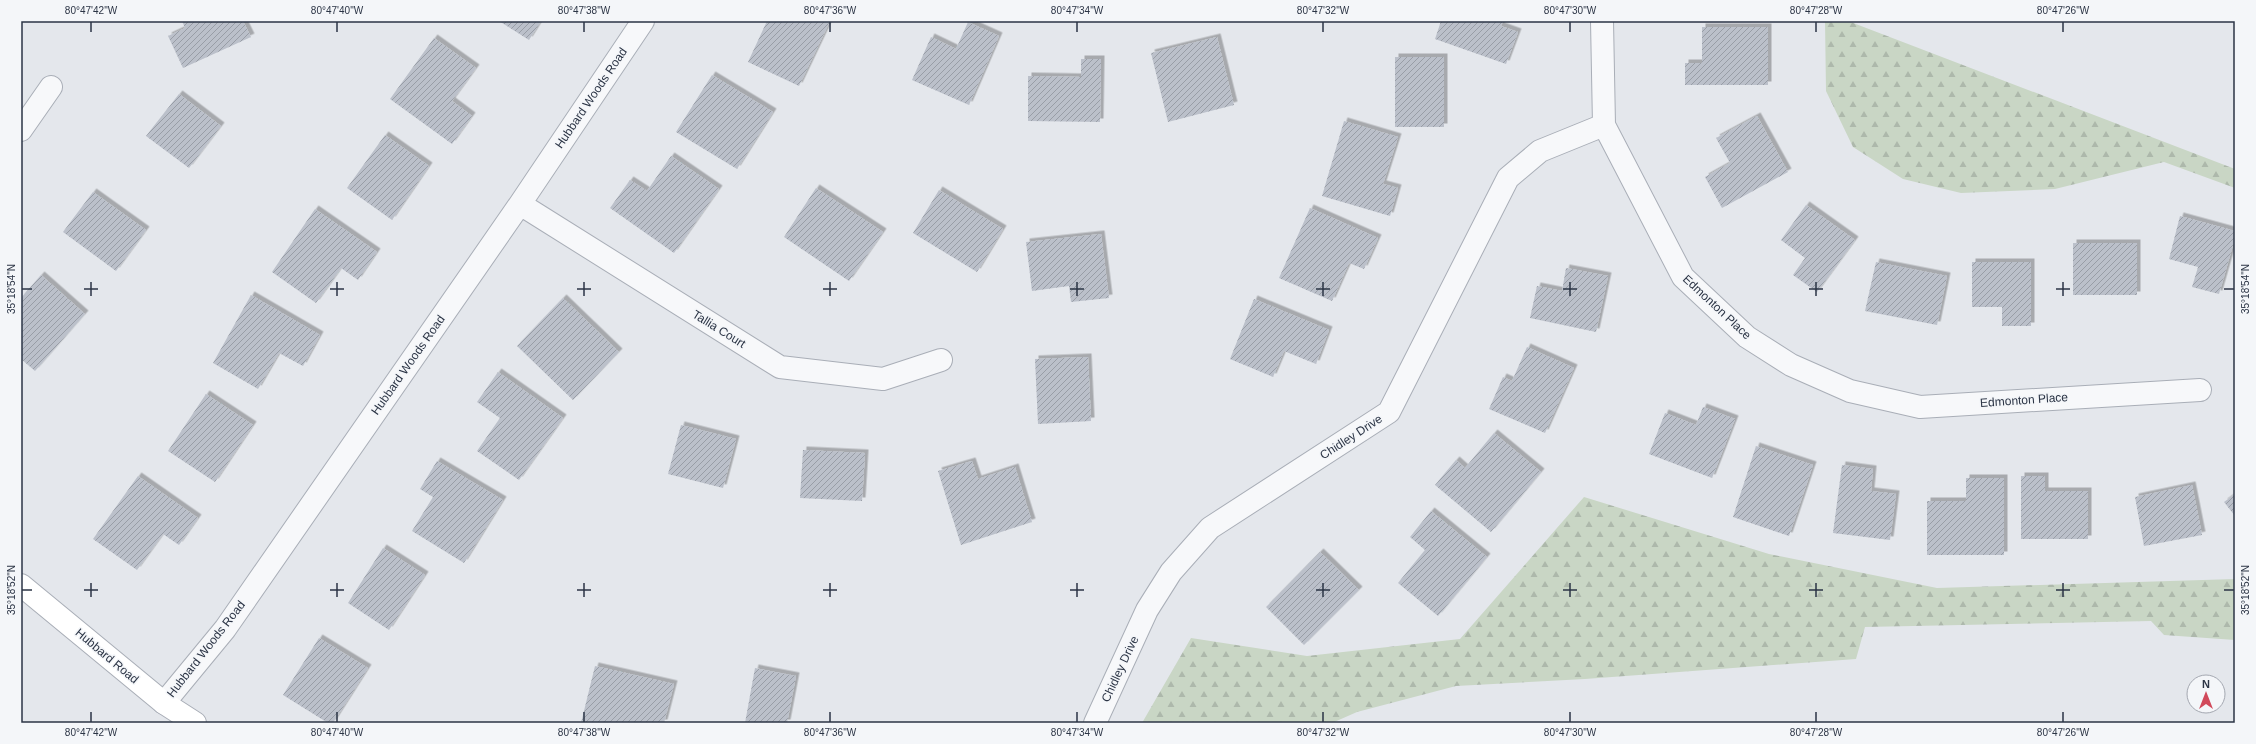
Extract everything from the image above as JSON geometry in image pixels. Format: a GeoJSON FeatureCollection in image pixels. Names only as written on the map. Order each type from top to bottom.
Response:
{"type":"FeatureCollection","features":[{"type":"Feature","properties":{"kind":"main road","name":"Hubbard Road"},"geometry":{"type":"LineString","coordinates":[[21,585],[164,703],[195,723]]}},
{"type":"Feature","properties":{"kind":"street","name":"Hubbard Woods Road"},"geometry":{"type":"LineString","coordinates":[[164,703],[225,629],[520,204],[643,21]]}},
{"type":"Feature","properties":{"kind":"street","name":"Edmonton Place"},"geometry":{"type":"LineString","coordinates":[[1602,21],[1604,125],[1683,277],[1747,337],[1791,365],[1850,391],[1920,407],[2200,390]]}},
{"type":"Feature","properties":{"kind":"street"},"geometry":{"type":"LineString","coordinates":[[21,130],[51,87]]}},
{"type":"Feature","properties":{"kind":"street","name":"Chidley Drive"},"geometry":{"type":"LineString","coordinates":[[1094,723],[1147,610],[1171,572],[1210,528],[1389,412],[1508,178],[1540,151],[1604,125]]}},
{"type":"Feature","properties":{"kind":"street","name":"Tallia Court"},"geometry":{"type":"LineString","coordinates":[[520,204],[780,367],[883,379],[941,360]]}},
{"type":"Feature","properties":{"kind":"green space"},"geometry":{"type":"Polygon","coordinates":[[[1825,21],[1848,21],[2235,169],[2235,188],[2164,162],[2055,189],[1961,193],[1903,179],[1853,147],[1826,91],[1825,21]]]}},
{"type":"Feature","properties":{"kind":"green space"},"geometry":{"type":"Polygon","coordinates":[[[1584,497],[1769,554],[1937,588],[2235,579],[2235,640],[2164,635],[2151,621],[1865,627],[1856,659],[1585,679],[1456,686],[1357,712],[1332,723],[1142,723],[1191,638],[1307,656],[1460,639],[1584,497]]]}},
{"type":"Feature","properties":{"kind":"building"},"geometry":{"type":"Polygon","coordinates":[[[182,21],[243,21],[251,37],[183,68],[168,36],[185,28],[182,21]]]}},
{"type":"Feature","properties":{"kind":"building"},"geometry":{"type":"Polygon","coordinates":[[[499,21],[541,21],[529,40],[499,21]]]}},
{"type":"Feature","properties":{"kind":"building"},"geometry":{"type":"Polygon","coordinates":[[[767,21],[830,21],[799,86],[748,62],[767,21]]]}},
{"type":"Feature","properties":{"kind":"building"},"geometry":{"type":"Polygon","coordinates":[[[1441,21],[1503,21],[1501,26],[1518,32],[1506,64],[1435,39],[1441,21]]]}},
{"type":"Feature","properties":{"kind":"building"},"geometry":{"type":"Polygon","coordinates":[[[968,22],[999,36],[969,105],[912,80],[931,37],[956,49],[968,22]]]}},
{"type":"Feature","properties":{"kind":"building"},"geometry":{"type":"Polygon","coordinates":[[[1702,27],[1768,27],[1768,85],[1685,85],[1685,63],[1702,63],[1702,27]]]}},
{"type":"Feature","properties":{"kind":"building"},"geometry":{"type":"Polygon","coordinates":[[[1217,37],[1234,105],[1168,122],[1151,53],[1217,37]]]}},
{"type":"Feature","properties":{"kind":"building"},"geometry":{"type":"Polygon","coordinates":[[[434,38],[476,68],[452,101],[472,116],[452,144],[390,99],[434,38]]]}},
{"type":"Feature","properties":{"kind":"building"},"geometry":{"type":"Polygon","coordinates":[[[1395,57],[1444,57],[1444,127],[1395,127],[1395,57]]]}},
{"type":"Feature","properties":{"kind":"building"},"geometry":{"type":"Polygon","coordinates":[[[1081,59],[1101,59],[1100,122],[1028,121],[1028,76],[1081,77],[1081,59]]]}},
{"type":"Feature","properties":{"kind":"building"},"geometry":{"type":"Polygon","coordinates":[[[712,75],[773,112],[737,169],[676,132],[712,75]]]}},
{"type":"Feature","properties":{"kind":"building"},"geometry":{"type":"Polygon","coordinates":[[[179,94],[221,126],[189,168],[146,136],[179,94]]]}},
{"type":"Feature","properties":{"kind":"building"},"geometry":{"type":"Polygon","coordinates":[[[1757,116],[1788,172],[1722,208],[1705,177],[1730,163],[1716,138],[1757,116]]]}},
{"type":"Feature","properties":{"kind":"building"},"geometry":{"type":"Polygon","coordinates":[[[1344,121],[1398,137],[1383,184],[1398,188],[1390,216],[1322,196],[1344,121]]]}},
{"type":"Feature","properties":{"kind":"building"},"geometry":{"type":"Polygon","coordinates":[[[385,135],[429,166],[392,220],[347,188],[385,135]]]}},
{"type":"Feature","properties":{"kind":"building"},"geometry":{"type":"Polygon","coordinates":[[[671,156],[719,189],[674,253],[610,208],[630,180],[647,191],[671,156]]]}},
{"type":"Feature","properties":{"kind":"building"},"geometry":{"type":"Polygon","coordinates":[[[816,188],[883,232],[849,281],[784,237],[816,188]]]}},
{"type":"Feature","properties":{"kind":"building"},"geometry":{"type":"Polygon","coordinates":[[[939,190],[1003,229],[977,272],[913,233],[939,190]]]}},
{"type":"Feature","properties":{"kind":"building"},"geometry":{"type":"Polygon","coordinates":[[[93,192],[146,230],[116,271],[63,232],[93,192]]]}},
{"type":"Feature","properties":{"kind":"building"},"geometry":{"type":"Polygon","coordinates":[[[1806,205],[1855,240],[1817,292],[1793,275],[1805,258],[1781,240],[1806,205]]]}},
{"type":"Feature","properties":{"kind":"building"},"geometry":{"type":"Polygon","coordinates":[[[1310,208],[1378,238],[1364,269],[1349,263],[1332,301],[1279,278],[1310,208]]]}},
{"type":"Feature","properties":{"kind":"building"},"geometry":{"type":"Polygon","coordinates":[[[315,209],[377,252],[358,280],[341,268],[316,303],[272,272],[315,209]]]}},
{"type":"Feature","properties":{"kind":"building"},"geometry":{"type":"Polygon","coordinates":[[[2180,216],[2235,231],[2235,238],[2219,294],[2192,287],[2198,267],[2169,259],[2180,216]]]}},
{"type":"Feature","properties":{"kind":"building"},"geometry":{"type":"Polygon","coordinates":[[[1101,234],[1109,298],[1071,302],[1069,286],[1032,291],[1026,242],[1101,234]]]}},
{"type":"Feature","properties":{"kind":"building"},"geometry":{"type":"Polygon","coordinates":[[[2073,243],[2137,243],[2137,295],[2073,295],[2073,243]]]}},
{"type":"Feature","properties":{"kind":"building"},"geometry":{"type":"Polygon","coordinates":[[[1876,262],[1947,276],[1937,325],[1865,311],[1876,262]]]}},
{"type":"Feature","properties":{"kind":"building"},"geometry":{"type":"Polygon","coordinates":[[[1972,262],[2031,262],[2031,326],[2002,326],[2002,307],[1972,307],[1972,262]]]}},
{"type":"Feature","properties":{"kind":"building"},"geometry":{"type":"Polygon","coordinates":[[[1566,268],[1608,276],[1596,332],[1530,318],[1537,286],[1562,291],[1566,268]]]}},
{"type":"Feature","properties":{"kind":"building"},"geometry":{"type":"Polygon","coordinates":[[[41,275],[85,314],[35,371],[21,359],[21,298],[41,275]]]}},
{"type":"Feature","properties":{"kind":"building"},"geometry":{"type":"Polygon","coordinates":[[[251,295],[320,335],[303,366],[279,353],[258,389],[213,363],[251,295]]]}},
{"type":"Feature","properties":{"kind":"building"},"geometry":{"type":"Polygon","coordinates":[[[563,298],[619,352],[573,400],[517,346],[563,298]]]}},
{"type":"Feature","properties":{"kind":"building"},"geometry":{"type":"Polygon","coordinates":[[[1254,299],[1329,330],[1316,364],[1284,351],[1273,377],[1230,359],[1254,299]]]}},
{"type":"Feature","properties":{"kind":"building"},"geometry":{"type":"Polygon","coordinates":[[[1527,347],[1574,368],[1545,433],[1489,409],[1503,377],[1512,381],[1527,347]]]}},
{"type":"Feature","properties":{"kind":"building"},"geometry":{"type":"Polygon","coordinates":[[[1088,357],[1091,421],[1038,424],[1035,359],[1088,357]]]}},
{"type":"Feature","properties":{"kind":"building"},"geometry":{"type":"Polygon","coordinates":[[[498,372],[563,418],[519,480],[477,451],[500,418],[477,402],[498,372]]]}},
{"type":"Feature","properties":{"kind":"building"},"geometry":{"type":"Polygon","coordinates":[[[206,394],[253,425],[215,482],[168,451],[206,394]]]}},
{"type":"Feature","properties":{"kind":"building"},"geometry":{"type":"Polygon","coordinates":[[[1703,407],[1735,419],[1712,478],[1649,454],[1665,413],[1696,425],[1703,407]]]}},
{"type":"Feature","properties":{"kind":"building"},"geometry":{"type":"Polygon","coordinates":[[[681,425],[736,439],[723,488],[668,474],[681,425]]]}},
{"type":"Feature","properties":{"kind":"building"},"geometry":{"type":"Polygon","coordinates":[[[1494,433],[1541,472],[1491,532],[1435,485],[1456,460],[1465,468],[1494,433]]]}},
{"type":"Feature","properties":{"kind":"building"},"geometry":{"type":"Polygon","coordinates":[[[1756,446],[1813,465],[1789,536],[1733,517],[1756,446]]]}},
{"type":"Feature","properties":{"kind":"building"},"geometry":{"type":"Polygon","coordinates":[[[803,450],[865,453],[862,501],[800,498],[803,450]]]}},
{"type":"Feature","properties":{"kind":"building"},"geometry":{"type":"Polygon","coordinates":[[[437,461],[503,500],[464,563],[412,531],[433,497],[420,489],[437,461]]]}},
{"type":"Feature","properties":{"kind":"building"},"geometry":{"type":"Polygon","coordinates":[[[972,461],[978,479],[1015,467],[1032,522],[961,545],[938,471],[972,461]]]}},
{"type":"Feature","properties":{"kind":"building"},"geometry":{"type":"Polygon","coordinates":[[[1842,465],[1873,469],[1871,491],[1896,494],[1890,540],[1833,533],[1842,465]]]}},
{"type":"Feature","properties":{"kind":"building"},"geometry":{"type":"Polygon","coordinates":[[[138,476],[198,518],[179,545],[163,534],[137,570],[93,539],[138,476]]]}},
{"type":"Feature","properties":{"kind":"building"},"geometry":{"type":"Polygon","coordinates":[[[2021,476],[2045,476],[2045,491],[2088,491],[2088,539],[2021,539],[2021,476]]]}},
{"type":"Feature","properties":{"kind":"building"},"geometry":{"type":"Polygon","coordinates":[[[1966,478],[2004,478],[2004,555],[1927,555],[1927,501],[1966,501],[1966,478]]]}},
{"type":"Feature","properties":{"kind":"building"},"geometry":{"type":"Polygon","coordinates":[[[2192,485],[2202,535],[2144,546],[2135,497],[2192,485]]]}},
{"type":"Feature","properties":{"kind":"building"},"geometry":{"type":"Polygon","coordinates":[[[2235,494],[2235,516],[2224,502],[2235,494]]]}},
{"type":"Feature","properties":{"kind":"building"},"geometry":{"type":"Polygon","coordinates":[[[1431,511],[1487,557],[1438,616],[1398,583],[1425,550],[1410,537],[1431,511]]]}},
{"type":"Feature","properties":{"kind":"building"},"geometry":{"type":"Polygon","coordinates":[[[383,548],[425,575],[389,630],[348,603],[383,548]]]}},
{"type":"Feature","properties":{"kind":"building"},"geometry":{"type":"Polygon","coordinates":[[[1320,552],[1359,590],[1304,645],[1266,607],[1320,552]]]}},
{"type":"Feature","properties":{"kind":"building"},"geometry":{"type":"Polygon","coordinates":[[[319,638],[368,668],[333,723],[328,723],[283,695],[319,638]]]}},
{"type":"Feature","properties":{"kind":"building"},"geometry":{"type":"Polygon","coordinates":[[[595,666],[674,684],[664,723],[581,723],[595,666]]]}},
{"type":"Feature","properties":{"kind":"building"},"geometry":{"type":"Polygon","coordinates":[[[755,668],[796,676],[787,723],[745,723],[755,668]]]}}]}
